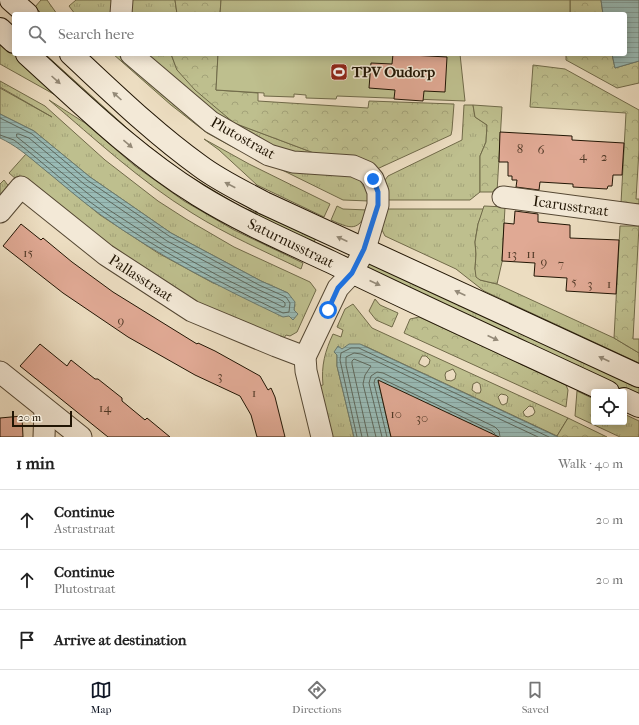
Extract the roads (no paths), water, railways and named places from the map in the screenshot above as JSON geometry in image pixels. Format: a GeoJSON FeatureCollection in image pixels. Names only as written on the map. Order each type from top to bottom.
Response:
{"type":"FeatureCollection","features":[{"type":"Feature","properties":{"kind":"street"},"geometry":{"type":"LineString","coordinates":[[11,0],[25,12]]}},
{"type":"Feature","properties":{"kind":"street"},"geometry":{"type":"LineString","coordinates":[[121,12],[122,0]]}},
{"type":"Feature","properties":{"kind":"street"},"geometry":{"type":"LineString","coordinates":[[0,29],[12,40]]}},
{"type":"Feature","properties":{"kind":"street","name":"Saturnusstraat"},"geometry":{"type":"LineString","coordinates":[[29,56],[134,149],[197,194],[240,218],[352,273],[602,389]]}},
{"type":"Feature","properties":{"kind":"street","name":"Saturnusstraat"},"geometry":{"type":"LineString","coordinates":[[73,56],[151,127],[200,167],[222,181],[264,203],[639,376]]}},
{"type":"Feature","properties":{"kind":"street","name":"Plutostraat"},"geometry":{"type":"LineString","coordinates":[[133,56],[211,122],[269,155],[293,162],[353,166],[367,172],[373,179],[378,192],[378,205],[364,249],[352,273],[338,288],[305,357]]}},
{"type":"Feature","properties":{"kind":"street","name":"Pallasstraat"},"geometry":{"type":"LineString","coordinates":[[0,212],[22,188],[106,255],[192,311],[305,357]]}},
{"type":"Feature","properties":{"kind":"street","name":"Icarusstraat"},"geometry":{"type":"LineString","coordinates":[[503,197],[639,215]]}},
{"type":"Feature","properties":{"kind":"street"},"geometry":{"type":"LineString","coordinates":[[305,357],[306,371],[322,437]]}},
{"type":"Feature","properties":{"kind":"street"},"geometry":{"type":"LineString","coordinates":[[0,372],[81,437]]}},
{"type":"Feature","properties":{"kind":"street"},"geometry":{"type":"LineString","coordinates":[[627,400],[639,406]]}},
{"type":"Feature","properties":{"kind":"street"},"geometry":{"type":"LineString","coordinates":[[44,437],[45,408]]}},
{"type":"Feature","properties":{"kind":"water"},"geometry":{"type":"Polygon","coordinates":[[[601,0],[639,0],[639,61],[615,68],[612,56],[627,56],[627,12],[603,12],[601,0]]]}},
{"type":"Feature","properties":{"kind":"water"},"geometry":{"type":"Polygon","coordinates":[[[0,114],[34,131],[90,177],[171,233],[261,281],[288,293],[295,302],[294,310],[298,314],[293,320],[289,316],[283,317],[190,270],[123,230],[85,203],[21,150],[0,138],[0,114]]]}},
{"type":"Feature","properties":{"kind":"water"},"geometry":{"type":"Polygon","coordinates":[[[349,344],[360,344],[558,437],[495,437],[378,381],[391,437],[354,437],[337,366],[337,355],[334,352],[338,346],[342,349],[349,344]]]}},
{"type":"Feature","properties":{"kind":"place","name":"TPV Oudorp"},"geometry":{"type":"Point","coordinates":[339,72]}}]}
